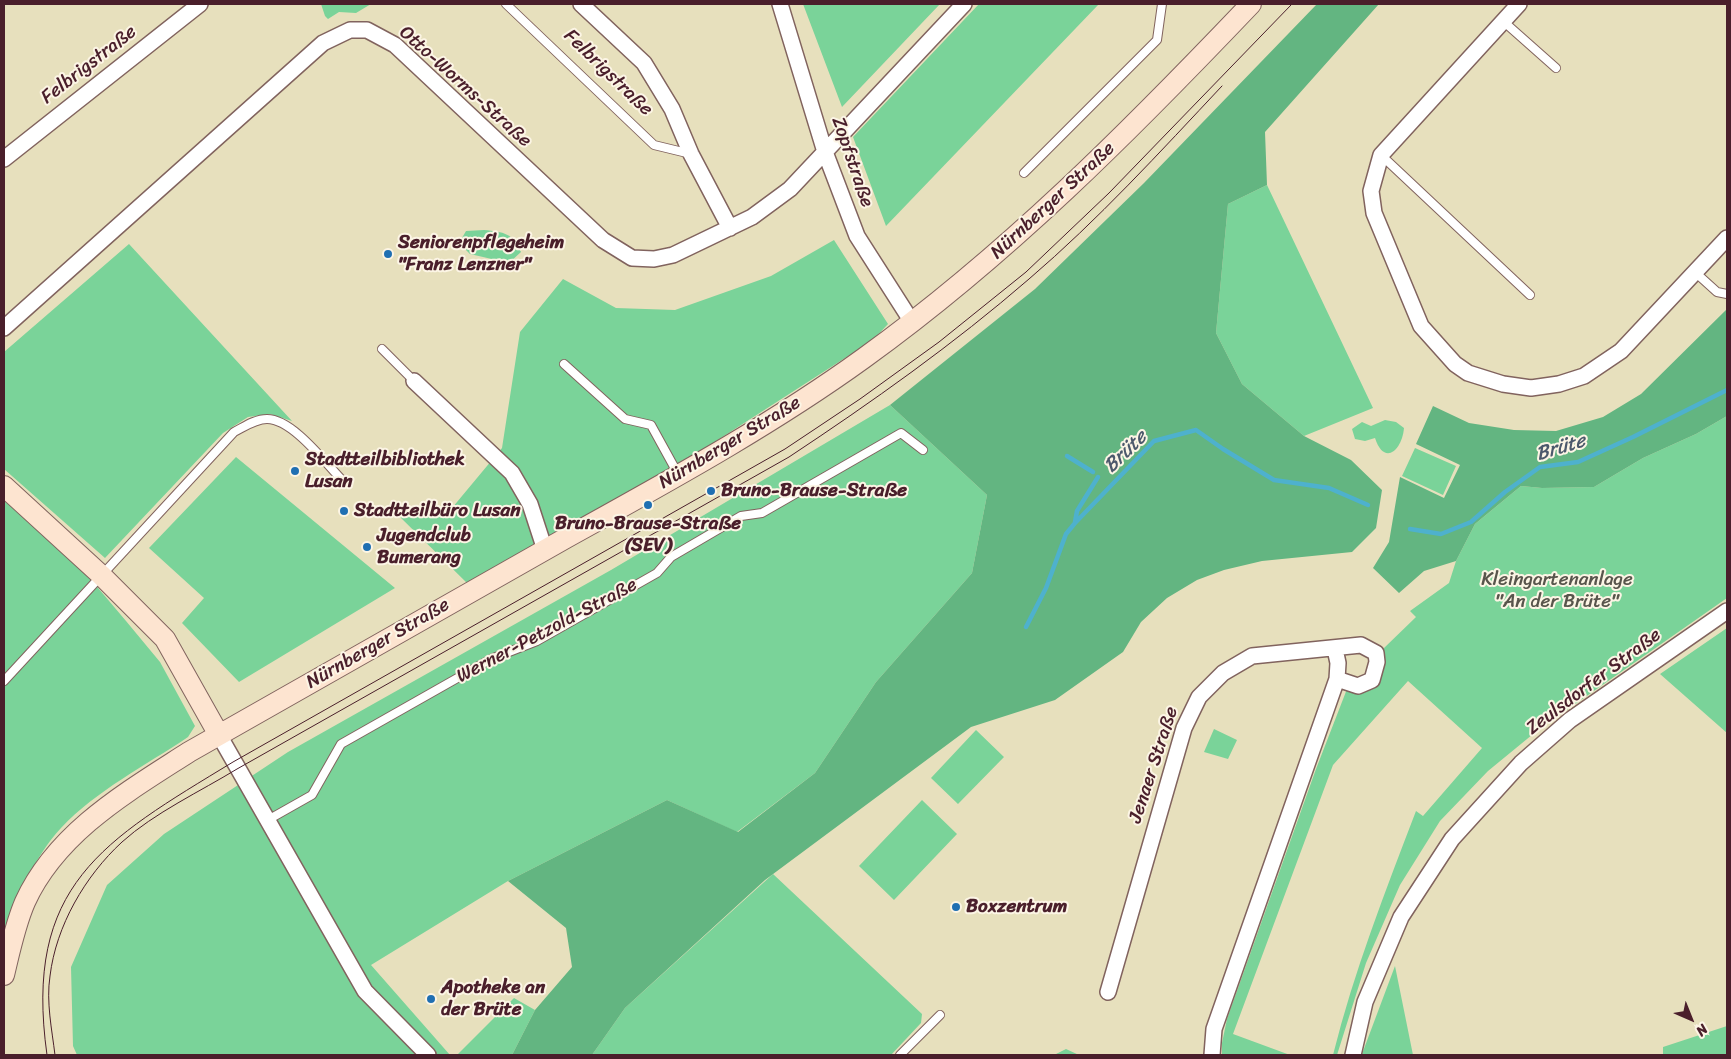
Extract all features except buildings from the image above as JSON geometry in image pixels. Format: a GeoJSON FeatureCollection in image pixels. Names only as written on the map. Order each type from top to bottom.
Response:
{"type":"FeatureCollection","features":[{"type":"Feature","properties":{"kind":"street","name":"Felbrigstraße"},"geometry":{"type":"LineString","coordinates":[[4,159],[200,4]]}},
{"type":"Feature","properties":{"kind":"street","name":"Felbrigstraße"},"geometry":{"type":"LineString","coordinates":[[582,4],[644,63],[672,109],[691,154],[730,228]]}},
{"type":"Feature","properties":{"kind":"street","name":"Zopfstraße"},"geometry":{"type":"LineString","coordinates":[[780,4],[825,152],[856,236],[912,322]]}},
{"type":"Feature","properties":{"kind":"street","name":"Otto-Worms-Straße"},"geometry":{"type":"LineString","coordinates":[[4,328],[323,43],[350,30],[367,30],[395,46],[614,248],[632,258],[654,259],[672,255],[752,217],[790,188],[964,4]]}},
{"type":"Feature","properties":{"kind":"street","name":"Nürnberger Straße"},"geometry":{"type":"LineString","coordinates":[[4,975],[14,934],[26,901],[42,872],[68,840],[86,823],[136,786],[218,735],[679,475],[807,397],[863,360],[996,256],[1077,182],[1251,4]]}},
{"type":"Feature","properties":{"kind":"street"},"geometry":{"type":"LineString","coordinates":[[1519,4],[1381,155],[1371,191],[1374,213],[1421,326],[1455,364],[1468,373],[1502,384],[1531,388],[1560,384],[1584,376],[1621,351],[1727,238]]}},
{"type":"Feature","properties":{"kind":"street"},"geometry":{"type":"LineString","coordinates":[[414,381],[512,473],[530,504],[544,550]]}},
{"type":"Feature","properties":{"kind":"street"},"geometry":{"type":"LineString","coordinates":[[4,486],[101,575],[165,639],[266,821],[365,991],[428,1055]]}},
{"type":"Feature","properties":{"kind":"street","name":"Zeulsdorfer Straße"},"geometry":{"type":"LineString","coordinates":[[1353,1055],[1365,1002],[1401,917],[1452,839],[1521,763],[1570,720],[1727,611]]}},
{"type":"Feature","properties":{"kind":"street","name":"Jenaer Straße"},"geometry":{"type":"LineString","coordinates":[[1108,992],[1184,728],[1199,697],[1222,673],[1252,656],[1361,645],[1376,653],[1377,662],[1372,680],[1358,686],[1338,679]]}},
{"type":"Feature","properties":{"kind":"street"},"geometry":{"type":"LineString","coordinates":[[1212,1055],[1217,1020],[1338,679],[1338,663],[1335,649]]}},
{"type":"Feature","properties":{"kind":"lane","name":"Felbrigstraße"},"geometry":{"type":"LineString","coordinates":[[506,4],[654,145],[691,154]]}},
{"type":"Feature","properties":{"kind":"lane"},"geometry":{"type":"LineString","coordinates":[[1024,174],[1158,40],[1162,4]]}},
{"type":"Feature","properties":{"kind":"lane"},"geometry":{"type":"LineString","coordinates":[[1503,21],[1556,68]]}},
{"type":"Feature","properties":{"kind":"lane"},"geometry":{"type":"LineString","coordinates":[[1381,155],[1530,295]]}},
{"type":"Feature","properties":{"kind":"lane"},"geometry":{"type":"LineString","coordinates":[[1696,273],[1717,292],[1727,294]]}},
{"type":"Feature","properties":{"kind":"lane"},"geometry":{"type":"LineString","coordinates":[[382,349],[414,381]]}},
{"type":"Feature","properties":{"kind":"lane"},"geometry":{"type":"LineString","coordinates":[[564,364],[625,419],[651,425],[679,475]]}},
{"type":"Feature","properties":{"kind":"lane"},"geometry":{"type":"LineString","coordinates":[[4,681],[234,432],[255,421],[268,419],[282,423],[296,432],[344,482]]}},
{"type":"Feature","properties":{"kind":"lane","name":"Werner-Petzold-Straße"},"geometry":{"type":"LineString","coordinates":[[266,821],[312,795],[341,744],[491,659],[537,641],[657,573],[670,557],[741,516],[762,513],[901,433],[922,450]]}},
{"type":"Feature","properties":{"kind":"lane"},"geometry":{"type":"LineString","coordinates":[[900,1055],[940,1015]]}},
{"type":"Feature","properties":{"kind":"green space"},"geometry":{"type":"Polygon","coordinates":[[[321,4],[371,4],[356,13],[339,12],[328,19],[321,4]]]}},
{"type":"Feature","properties":{"kind":"green space"},"geometry":{"type":"Polygon","coordinates":[[[803,4],[940,4],[842,107],[803,4]]]}},
{"type":"Feature","properties":{"kind":"green space"},"geometry":{"type":"Polygon","coordinates":[[[979,4],[1099,4],[886,226],[853,137],[979,4]]]}},
{"type":"Feature","properties":{"kind":"green space"},"geometry":{"type":"Polygon","coordinates":[[[1317,4],[1379,4],[1265,132],[1267,185],[1228,204],[1216,333],[1242,384],[1304,436],[1351,460],[1382,490],[1376,528],[1352,552],[1262,561],[1224,570],[1197,580],[1167,598],[1141,622],[1123,652],[1055,700],[971,727],[765,880],[625,1008],[592,1055],[512,1055],[535,1010],[572,967],[566,928],[508,881],[667,800],[738,832],[815,773],[876,682],[972,573],[987,495],[890,405],[1035,289],[1144,183],[1317,4]]]}},
{"type":"Feature","properties":{"kind":"green space"},"geometry":{"type":"Polygon","coordinates":[[[1267,185],[1373,408],[1304,436],[1242,384],[1216,333],[1228,204],[1267,185]]]}},
{"type":"Feature","properties":{"kind":"green space"},"geometry":{"type":"Polygon","coordinates":[[[484,230],[511,237],[521,252],[509,263],[470,254],[459,243],[466,231],[484,230]]]}},
{"type":"Feature","properties":{"kind":"green space"},"geometry":{"type":"Polygon","coordinates":[[[834,240],[888,324],[873,340],[696,454],[469,585],[400,517],[452,508],[502,448],[520,332],[563,279],[616,308],[675,310],[771,276],[834,240]]]}},
{"type":"Feature","properties":{"kind":"green space"},"geometry":{"type":"Polygon","coordinates":[[[129,244],[292,421],[270,414],[248,417],[223,433],[105,558],[4,469],[4,352],[129,244]]]}},
{"type":"Feature","properties":{"kind":"green space"},"geometry":{"type":"Polygon","coordinates":[[[1727,309],[1727,416],[1696,434],[1643,458],[1594,487],[1542,488],[1521,486],[1475,524],[1456,561],[1424,571],[1399,593],[1373,568],[1389,542],[1400,477],[1444,498],[1460,465],[1416,444],[1433,406],[1469,423],[1514,430],[1556,431],[1603,417],[1641,394],[1727,309]]]}},
{"type":"Feature","properties":{"kind":"green space"},"geometry":{"type":"Polygon","coordinates":[[[890,405],[987,495],[972,573],[876,682],[815,773],[737,832],[667,800],[508,881],[371,965],[450,1055],[77,1055],[73,1046],[71,967],[107,885],[164,834],[288,752],[611,570],[890,405]]]}},
{"type":"Feature","properties":{"kind":"green space","name":"Kleingartenanlage \"An der Brüte\""},"geometry":{"type":"Polygon","coordinates":[[[1727,416],[1727,598],[1538,730],[1488,771],[1440,821],[1400,885],[1366,963],[1337,1055],[1333,1055],[1360,962],[1416,811],[1423,816],[1482,748],[1408,681],[1333,765],[1233,1034],[1290,1055],[1222,1055],[1222,1043],[1227,1019],[1316,769],[1347,689],[1375,683],[1383,672],[1383,649],[1416,617],[1410,611],[1449,583],[1456,561],[1475,524],[1521,486],[1542,488],[1594,487],[1643,458],[1696,434],[1727,416]]]}},
{"type":"Feature","properties":{"kind":"green space"},"geometry":{"type":"Polygon","coordinates":[[[1385,420],[1396,422],[1404,428],[1400,443],[1392,452],[1383,451],[1375,438],[1365,441],[1355,439],[1352,429],[1362,422],[1371,426],[1385,420]]]}},
{"type":"Feature","properties":{"kind":"green space"},"geometry":{"type":"Polygon","coordinates":[[[1415,448],[1456,466],[1443,495],[1402,476],[1415,448]]]}},
{"type":"Feature","properties":{"kind":"green space"},"geometry":{"type":"Polygon","coordinates":[[[236,457],[395,588],[239,682],[182,623],[204,598],[149,548],[236,457]]]}},
{"type":"Feature","properties":{"kind":"green space"},"geometry":{"type":"Polygon","coordinates":[[[4,496],[82,569],[126,621],[160,662],[195,726],[188,737],[106,790],[75,814],[61,828],[51,839],[35,864],[4,931],[4,496]]]}},
{"type":"Feature","properties":{"kind":"green space"},"geometry":{"type":"Polygon","coordinates":[[[1727,628],[1727,733],[1660,674],[1727,628]]]}},
{"type":"Feature","properties":{"kind":"green space"},"geometry":{"type":"Polygon","coordinates":[[[1214,729],[1237,740],[1228,759],[1204,752],[1214,729]]]}},
{"type":"Feature","properties":{"kind":"green space"},"geometry":{"type":"Polygon","coordinates":[[[976,730],[1004,757],[958,804],[931,778],[976,730]]]}},
{"type":"Feature","properties":{"kind":"green space"},"geometry":{"type":"Polygon","coordinates":[[[922,800],[957,834],[894,900],[859,866],[922,800]]]}},
{"type":"Feature","properties":{"kind":"green space"},"geometry":{"type":"Polygon","coordinates":[[[773,874],[922,1014],[921,1023],[891,1055],[592,1055],[625,1008],[773,874]]]}},
{"type":"Feature","properties":{"kind":"green space"},"geometry":{"type":"Polygon","coordinates":[[[1395,966],[1413,1055],[1362,1055],[1362,1054],[1395,966]]]}},
{"type":"Feature","properties":{"kind":"green space"},"geometry":{"type":"Polygon","coordinates":[[[514,998],[535,1010],[512,1055],[457,1055],[514,998]]]}},
{"type":"Feature","properties":{"kind":"green space"},"geometry":{"type":"Polygon","coordinates":[[[1727,1026],[1727,1055],[1663,1055],[1663,1047],[1727,1026]]]}},
{"type":"Feature","properties":{"kind":"green space"},"geometry":{"type":"Polygon","coordinates":[[[1066,1049],[1079,1055],[1054,1055],[1066,1049]]]}},
{"type":"Feature","properties":{"kind":"waterway","name":"Brüte"},"geometry":{"type":"LineString","coordinates":[[1410,529],[1441,534],[1471,522],[1505,492],[1540,467],[1578,462],[1727,390]]}},
{"type":"Feature","properties":{"kind":"waterway","name":"Brüte"},"geometry":{"type":"LineString","coordinates":[[1026,627],[1046,588],[1066,534],[1154,441],[1196,430],[1274,480],[1329,488],[1368,505]]}},
{"type":"Feature","properties":{"kind":"waterway"},"geometry":{"type":"LineString","coordinates":[[1067,456],[1093,472]]}},
{"type":"Feature","properties":{"kind":"waterway"},"geometry":{"type":"LineString","coordinates":[[1075,522],[1077,511],[1098,477]]}},
{"type":"Feature","properties":{"kind":"tram line"},"geometry":{"type":"LineString","coordinates":[[47,1055],[43,997],[48,949],[61,908],[82,874],[111,845],[146,817],[233,762],[785,449],[860,399],[939,342],[1026,272],[1109,193],[1292,4]]}},
{"type":"Feature","properties":{"kind":"tram line"},"geometry":{"type":"LineString","coordinates":[[55,1055],[50,1016],[49,986],[53,957],[59,939],[74,903],[96,870],[135,831],[148,821],[237,769],[789,457],[851,415],[912,372],[972,326],[1055,256],[1128,185],[1222,86]]}},
{"type":"Feature","properties":{"kind":"place","name":"Seniorenpflegeheim \"Franz Lenzner\""},"geometry":{"type":"Point","coordinates":[388,254]}},
{"type":"Feature","properties":{"kind":"place","name":"Stadtteilbibliothek Lusan"},"geometry":{"type":"Point","coordinates":[295,471]}},
{"type":"Feature","properties":{"kind":"place","name":"Bruno-Brause-Straße"},"geometry":{"type":"Point","coordinates":[711,491]}},
{"type":"Feature","properties":{"kind":"place","name":"Bruno-Brause-Straße (SEV)"},"geometry":{"type":"Point","coordinates":[648,505]}},
{"type":"Feature","properties":{"kind":"place","name":"Stadtteilbüro Lusan"},"geometry":{"type":"Point","coordinates":[344,511]}},
{"type":"Feature","properties":{"kind":"place","name":"Jugendclub Bumerang"},"geometry":{"type":"Point","coordinates":[367,547]}},
{"type":"Feature","properties":{"kind":"place","name":"Boxzentrum"},"geometry":{"type":"Point","coordinates":[956,907]}},
{"type":"Feature","properties":{"kind":"place","name":"Apotheke an der Brüte"},"geometry":{"type":"Point","coordinates":[431,999]}}]}
